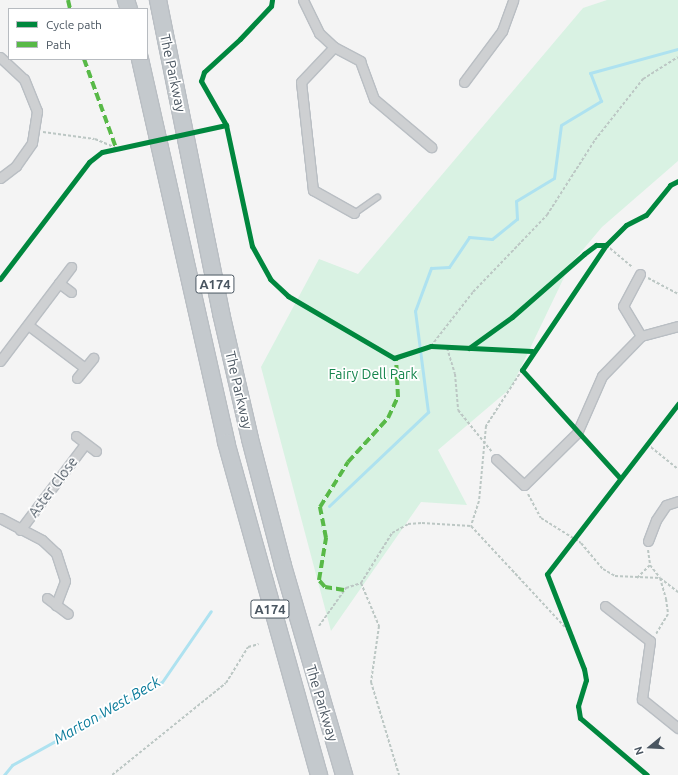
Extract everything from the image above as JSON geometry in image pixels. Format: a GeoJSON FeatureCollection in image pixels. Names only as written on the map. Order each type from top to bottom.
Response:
{"type":"FeatureCollection","features":[{"type":"Feature","properties":{"kind":"highway","name":"The Parkway"},"geometry":{"type":"LineString","coordinates":[[158,0],[249,431],[283,566],[344,775]]}},
{"type":"Feature","properties":{"kind":"highway","name":"The Parkway"},"geometry":{"type":"LineString","coordinates":[[140,60],[226,442],[319,775]]}},
{"type":"Feature","properties":{"kind":"street"},"geometry":{"type":"LineString","coordinates":[[303,0],[319,33],[334,48],[360,61],[374,99],[431,147]]}},
{"type":"Feature","properties":{"kind":"street"},"geometry":{"type":"LineString","coordinates":[[464,82],[502,31],[512,0]]}},
{"type":"Feature","properties":{"kind":"street"},"geometry":{"type":"LineString","coordinates":[[334,48],[301,82],[313,190],[354,213]]}},
{"type":"Feature","properties":{"kind":"street"},"geometry":{"type":"LineString","coordinates":[[0,57],[16,69],[33,95],[36,131],[26,153],[0,178]]}},
{"type":"Feature","properties":{"kind":"street"},"geometry":{"type":"LineString","coordinates":[[0,361],[71,267]]}},
{"type":"Feature","properties":{"kind":"street"},"geometry":{"type":"LineString","coordinates":[[640,274],[623,306],[641,336]]}},
{"type":"Feature","properties":{"kind":"street"},"geometry":{"type":"LineString","coordinates":[[59,284],[71,292]]}},
{"type":"Feature","properties":{"kind":"street"},"geometry":{"type":"LineString","coordinates":[[28,325],[85,368]]}},
{"type":"Feature","properties":{"kind":"street"},"geometry":{"type":"LineString","coordinates":[[496,459],[524,486],[577,434],[602,376],[641,336],[678,326]]}},
{"type":"Feature","properties":{"kind":"street"},"geometry":{"type":"LineString","coordinates":[[77,378],[93,358]]}},
{"type":"Feature","properties":{"kind":"street","name":"Aster Close"},"geometry":{"type":"LineString","coordinates":[[76,436],[96,451]]}},
{"type":"Feature","properties":{"kind":"street","name":"Aster Close"},"geometry":{"type":"LineString","coordinates":[[20,530],[85,444]]}},
{"type":"Feature","properties":{"kind":"street"},"geometry":{"type":"LineString","coordinates":[[648,540],[656,520],[666,505],[678,501]]}},
{"type":"Feature","properties":{"kind":"street"},"geometry":{"type":"LineString","coordinates":[[0,518],[50,545],[61,562],[66,581],[56,605]]}},
{"type":"Feature","properties":{"kind":"street"},"geometry":{"type":"LineString","coordinates":[[47,598],[68,614]]}},
{"type":"Feature","properties":{"kind":"street"},"geometry":{"type":"LineString","coordinates":[[605,606],[650,641],[642,698],[678,728]]}},
{"type":"Feature","properties":{"kind":"lane"},"geometry":{"type":"LineString","coordinates":[[354,213],[376,197]]}},
{"type":"Feature","properties":{"kind":"path"},"geometry":{"type":"LineString","coordinates":[[429,347],[473,292],[547,215],[595,140],[643,79],[678,57]]}},
{"type":"Feature","properties":{"kind":"path"},"geometry":{"type":"LineString","coordinates":[[36,131],[96,140],[116,148]]}},
{"type":"Feature","properties":{"kind":"path"},"geometry":{"type":"LineString","coordinates":[[102,152],[122,147]]}},
{"type":"Feature","properties":{"kind":"path"},"geometry":{"type":"LineString","coordinates":[[602,252],[610,241]]}},
{"type":"Feature","properties":{"kind":"path"},"geometry":{"type":"LineString","coordinates":[[596,246],[606,245]]}},
{"type":"Feature","properties":{"kind":"path"},"geometry":{"type":"LineString","coordinates":[[429,347],[454,348]]}},
{"type":"Feature","properties":{"kind":"path"},"geometry":{"type":"LineString","coordinates":[[447,348],[455,374],[458,410],[484,439],[496,459]]}},
{"type":"Feature","properties":{"kind":"path"},"geometry":{"type":"LineString","coordinates":[[471,526],[479,501],[486,426],[526,364]]}},
{"type":"Feature","properties":{"kind":"path"},"geometry":{"type":"LineString","coordinates":[[522,370],[527,376]]}},
{"type":"Feature","properties":{"kind":"path"},"geometry":{"type":"LineString","coordinates":[[642,449],[651,438]]}},
{"type":"Feature","properties":{"kind":"path"},"geometry":{"type":"LineString","coordinates":[[647,444],[678,469]]}},
{"type":"Feature","properties":{"kind":"path"},"geometry":{"type":"LineString","coordinates":[[524,486],[541,518],[574,540],[615,576],[660,578]]}},
{"type":"Feature","properties":{"kind":"path"},"geometry":{"type":"LineString","coordinates":[[319,626],[346,588],[361,583],[392,532],[404,527],[422,523],[471,526],[574,637]]}},
{"type":"Feature","properties":{"kind":"path"},"geometry":{"type":"LineString","coordinates":[[569,546],[578,534]]}},
{"type":"Feature","properties":{"kind":"path"},"geometry":{"type":"LineString","coordinates":[[648,540],[650,565],[660,578],[678,592]]}},
{"type":"Feature","properties":{"kind":"path"},"geometry":{"type":"LineString","coordinates":[[637,578],[650,565]]}},
{"type":"Feature","properties":{"kind":"path"},"geometry":{"type":"LineString","coordinates":[[650,641],[668,614],[660,578]]}},
{"type":"Feature","properties":{"kind":"path"},"geometry":{"type":"LineString","coordinates":[[361,583],[379,626],[371,682],[399,775]]}},
{"type":"Feature","properties":{"kind":"path"},"geometry":{"type":"LineString","coordinates":[[565,616],[576,643]]}},
{"type":"Feature","properties":{"kind":"path"},"geometry":{"type":"LineString","coordinates":[[112,775],[226,683],[248,647],[259,644]]}},
{"type":"Feature","properties":{"kind":"green space","name":"Fairy Dell Park"},"geometry":{"type":"Polygon","coordinates":[[[607,0],[678,0],[678,161],[602,227],[570,265],[511,388],[438,450],[467,505],[421,502],[331,631],[261,367],[319,259],[358,274],[583,8],[607,0]]]}},
{"type":"Feature","properties":{"kind":"waterway","name":"Marton West Beck"},"geometry":{"type":"LineString","coordinates":[[329,506],[428,412],[415,311],[431,268],[449,267],[469,237],[492,239],[517,219],[516,201],[554,178],[561,125],[601,101],[590,73],[678,49]]}},
{"type":"Feature","properties":{"kind":"waterway","name":"Marton West Beck"},"geometry":{"type":"LineString","coordinates":[[4,775],[12,765],[162,682],[211,611]]}},
{"type":"Feature","properties":{"kind":"marked path"},"geometry":{"type":"LineString","coordinates":[[68,0],[70,8]]}},
{"type":"Feature","properties":{"kind":"marked path"},"geometry":{"type":"LineString","coordinates":[[84,60],[116,148]]}},
{"type":"Feature","properties":{"kind":"marked path"},"geometry":{"type":"LineString","coordinates":[[344,590],[325,587],[319,580],[326,538],[320,507],[348,462],[388,418],[398,397],[396,357]]}},
{"type":"Feature","properties":{"kind":"cycle path"},"geometry":{"type":"LineString","coordinates":[[272,0],[271,6],[240,39],[204,72],[201,81],[226,125],[252,246],[270,279],[288,296],[394,358],[431,346],[532,351]]}},
{"type":"Feature","properties":{"kind":"cycle path"},"geometry":{"type":"LineString","coordinates":[[0,279],[89,162],[102,152],[226,125]]}},
{"type":"Feature","properties":{"kind":"cycle path"},"geometry":{"type":"LineString","coordinates":[[620,478],[522,370],[606,245],[626,225],[646,215],[670,185],[678,181]]}},
{"type":"Feature","properties":{"kind":"cycle path"},"geometry":{"type":"LineString","coordinates":[[469,348],[512,317],[584,254],[596,245],[606,245]]}},
{"type":"Feature","properties":{"kind":"cycle path"},"geometry":{"type":"LineString","coordinates":[[647,775],[580,718],[578,706],[586,680],[584,669],[547,574],[678,404]]}}]}
